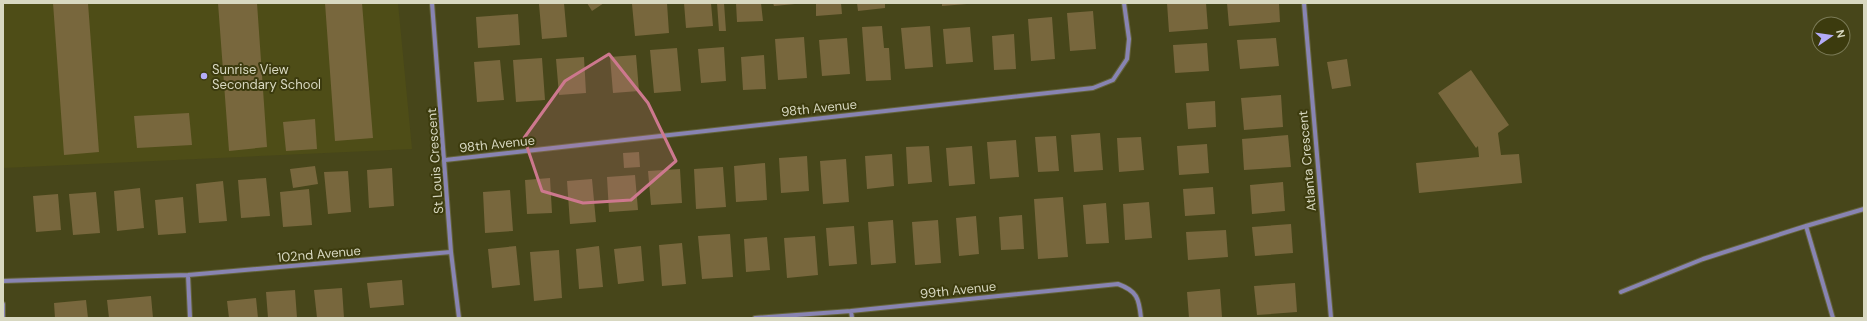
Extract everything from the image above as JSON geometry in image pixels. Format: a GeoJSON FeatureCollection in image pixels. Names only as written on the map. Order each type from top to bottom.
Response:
{"type":"FeatureCollection","features":[{"type":"Feature","properties":{"kind":"street","name":"St Louis Crescent"},"geometry":{"type":"LineString","coordinates":[[432,3],[451,252],[459,318]]}},
{"type":"Feature","properties":{"kind":"street","name":"98th Avenue"},"geometry":{"type":"LineString","coordinates":[[445,160],[1093,88],[1113,80],[1127,59],[1129,39],[1124,3]]}},
{"type":"Feature","properties":{"kind":"street","name":"Atlanta Crescent"},"geometry":{"type":"LineString","coordinates":[[1304,3],[1331,318]]}},
{"type":"Feature","properties":{"kind":"street"},"geometry":{"type":"LineString","coordinates":[[1621,292],[1703,259],[1864,209]]}},
{"type":"Feature","properties":{"kind":"street"},"geometry":{"type":"LineString","coordinates":[[1806,226],[1832,318]]}},
{"type":"Feature","properties":{"kind":"street","name":"102nd Avenue"},"geometry":{"type":"LineString","coordinates":[[3,281],[188,275],[451,252]]}},
{"type":"Feature","properties":{"kind":"street"},"geometry":{"type":"LineString","coordinates":[[188,275],[190,318]]}},
{"type":"Feature","properties":{"kind":"street","name":"99th Avenue"},"geometry":{"type":"LineString","coordinates":[[755,318],[851,311],[1118,284],[1131,289],[1137,296],[1141,318]]}},
{"type":"Feature","properties":{"kind":"street"},"geometry":{"type":"LineString","coordinates":[[3,304],[3,318]]}},
{"type":"Feature","properties":{"kind":"street"},"geometry":{"type":"LineString","coordinates":[[851,311],[852,318]]}},
{"type":"Feature","properties":{"kind":"highlighted area"},"geometry":{"type":"Polygon","coordinates":[[[609,54],[648,103],[676,161],[631,200],[583,203],[542,191],[524,138],[565,81],[609,54]]]}},
{"type":"Feature","properties":{"kind":"shaded area","name":"Sunrise View Secondary School"},"geometry":{"type":"Polygon","coordinates":[[[3,3],[398,3],[412,149],[3,168],[3,3]]]}},
{"type":"Feature","properties":{"kind":"building"},"geometry":{"type":"Polygon","coordinates":[[[53,3],[88,3],[99,152],[64,155],[53,3]]]}},
{"type":"Feature","properties":{"kind":"building"},"geometry":{"type":"Polygon","coordinates":[[[218,3],[257,3],[267,147],[229,151],[218,3]]]}},
{"type":"Feature","properties":{"kind":"building"},"geometry":{"type":"Polygon","coordinates":[[[325,3],[362,3],[373,138],[335,141],[325,3]]]}},
{"type":"Feature","properties":{"kind":"building"},"geometry":{"type":"Polygon","coordinates":[[[564,3],[567,37],[542,39],[539,4],[564,3]]]}},
{"type":"Feature","properties":{"kind":"building"},"geometry":{"type":"Polygon","coordinates":[[[587,3],[604,3],[592,11],[587,3]]]}},
{"type":"Feature","properties":{"kind":"building"},"geometry":{"type":"Polygon","coordinates":[[[667,3],[669,33],[635,36],[632,4],[667,3]]]}},
{"type":"Feature","properties":{"kind":"building"},"geometry":{"type":"Polygon","coordinates":[[[684,3],[711,3],[713,26],[686,28],[684,3]]]}},
{"type":"Feature","properties":{"kind":"building"},"geometry":{"type":"Polygon","coordinates":[[[717,3],[724,3],[726,31],[719,31],[717,3]]]}},
{"type":"Feature","properties":{"kind":"building"},"geometry":{"type":"Polygon","coordinates":[[[736,3],[761,3],[763,21],[737,22],[736,3]]]}},
{"type":"Feature","properties":{"kind":"building"},"geometry":{"type":"Polygon","coordinates":[[[773,3],[795,3],[795,4],[774,6],[773,3]]]}},
{"type":"Feature","properties":{"kind":"building"},"geometry":{"type":"Polygon","coordinates":[[[816,3],[841,3],[842,14],[816,16],[816,3]]]}},
{"type":"Feature","properties":{"kind":"building"},"geometry":{"type":"Polygon","coordinates":[[[857,3],[885,3],[885,8],[858,11],[857,3]]]}},
{"type":"Feature","properties":{"kind":"building"},"geometry":{"type":"Polygon","coordinates":[[[942,3],[967,3],[967,4],[942,6],[942,3]]]}},
{"type":"Feature","properties":{"kind":"building"},"geometry":{"type":"Polygon","coordinates":[[[1167,3],[1206,3],[1208,29],[1169,32],[1167,3]]]}},
{"type":"Feature","properties":{"kind":"building"},"geometry":{"type":"Polygon","coordinates":[[[1227,3],[1279,3],[1280,22],[1229,26],[1227,3]]]}},
{"type":"Feature","properties":{"kind":"building"},"geometry":{"type":"Polygon","coordinates":[[[1093,11],[1096,49],[1070,51],[1067,13],[1093,11]]]}},
{"type":"Feature","properties":{"kind":"building"},"geometry":{"type":"Polygon","coordinates":[[[518,14],[520,45],[478,48],[476,17],[518,14]]]}},
{"type":"Feature","properties":{"kind":"building"},"geometry":{"type":"Polygon","coordinates":[[[1052,17],[1055,59],[1031,61],[1028,19],[1052,17]]]}},
{"type":"Feature","properties":{"kind":"building"},"geometry":{"type":"Polygon","coordinates":[[[882,26],[884,48],[889,48],[891,80],[866,81],[862,27],[882,26]]]}},
{"type":"Feature","properties":{"kind":"building"},"geometry":{"type":"Polygon","coordinates":[[[930,26],[933,67],[905,69],[901,28],[930,26]]]}},
{"type":"Feature","properties":{"kind":"building"},"geometry":{"type":"Polygon","coordinates":[[[970,27],[973,62],[946,64],[943,29],[970,27]]]}},
{"type":"Feature","properties":{"kind":"building"},"geometry":{"type":"Polygon","coordinates":[[[1014,34],[1016,69],[994,70],[992,36],[1014,34]]]}},
{"type":"Feature","properties":{"kind":"building"},"geometry":{"type":"Polygon","coordinates":[[[804,37],[807,78],[778,80],[775,39],[804,37]]]}},
{"type":"Feature","properties":{"kind":"building"},"geometry":{"type":"Polygon","coordinates":[[[847,38],[850,74],[822,76],[819,40],[847,38]]]}},
{"type":"Feature","properties":{"kind":"building"},"geometry":{"type":"Polygon","coordinates":[[[1276,38],[1279,66],[1240,69],[1237,40],[1276,38]]]}},
{"type":"Feature","properties":{"kind":"building"},"geometry":{"type":"Polygon","coordinates":[[[1207,43],[1209,71],[1175,73],[1173,45],[1207,43]]]}},
{"type":"Feature","properties":{"kind":"building"},"geometry":{"type":"Polygon","coordinates":[[[724,47],[726,81],[701,83],[698,49],[724,47]]]}},
{"type":"Feature","properties":{"kind":"building"},"geometry":{"type":"Polygon","coordinates":[[[677,48],[681,91],[654,93],[650,50],[677,48]]]}},
{"type":"Feature","properties":{"kind":"building"},"geometry":{"type":"Polygon","coordinates":[[[636,55],[639,91],[613,93],[610,57],[636,55]]]}},
{"type":"Feature","properties":{"kind":"building"},"geometry":{"type":"Polygon","coordinates":[[[764,55],[766,89],[743,90],[741,57],[764,55]]]}},
{"type":"Feature","properties":{"kind":"building"},"geometry":{"type":"Polygon","coordinates":[[[584,57],[586,93],[559,95],[556,59],[584,57]]]}},
{"type":"Feature","properties":{"kind":"building"},"geometry":{"type":"Polygon","coordinates":[[[542,58],[545,100],[516,102],[513,60],[542,58]]]}},
{"type":"Feature","properties":{"kind":"building"},"geometry":{"type":"Polygon","coordinates":[[[1347,59],[1351,86],[1332,89],[1327,62],[1347,59]]]}},
{"type":"Feature","properties":{"kind":"building"},"geometry":{"type":"Polygon","coordinates":[[[500,60],[504,100],[477,102],[474,62],[500,60]]]}},
{"type":"Feature","properties":{"kind":"building"},"geometry":{"type":"Polygon","coordinates":[[[1471,70],[1509,125],[1498,133],[1501,155],[1519,154],[1522,183],[1419,193],[1416,163],[1479,157],[1478,146],[1476,148],[1438,93],[1471,70]]]}},
{"type":"Feature","properties":{"kind":"building"},"geometry":{"type":"Polygon","coordinates":[[[1281,95],[1283,127],[1244,130],[1241,98],[1281,95]]]}},
{"type":"Feature","properties":{"kind":"building"},"geometry":{"type":"Polygon","coordinates":[[[1215,101],[1216,127],[1188,129],[1186,103],[1215,101]]]}},
{"type":"Feature","properties":{"kind":"building"},"geometry":{"type":"Polygon","coordinates":[[[189,113],[192,145],[137,148],[134,116],[189,113]]]}},
{"type":"Feature","properties":{"kind":"building"},"geometry":{"type":"Polygon","coordinates":[[[315,119],[317,149],[286,151],[283,122],[315,119]]]}},
{"type":"Feature","properties":{"kind":"building"},"geometry":{"type":"Polygon","coordinates":[[[1100,133],[1103,170],[1074,172],[1071,135],[1100,133]]]}},
{"type":"Feature","properties":{"kind":"building"},"geometry":{"type":"Polygon","coordinates":[[[1288,135],[1291,167],[1244,170],[1242,139],[1288,135]]]}},
{"type":"Feature","properties":{"kind":"building"},"geometry":{"type":"Polygon","coordinates":[[[1056,136],[1059,171],[1038,172],[1035,137],[1056,136]]]}},
{"type":"Feature","properties":{"kind":"building"},"geometry":{"type":"Polygon","coordinates":[[[1141,137],[1144,170],[1119,172],[1117,138],[1141,137]]]}},
{"type":"Feature","properties":{"kind":"building"},"geometry":{"type":"Polygon","coordinates":[[[1016,140],[1019,177],[990,179],[987,142],[1016,140]]]}},
{"type":"Feature","properties":{"kind":"building"},"geometry":{"type":"Polygon","coordinates":[[[1207,144],[1209,173],[1179,175],[1177,146],[1207,144]]]}},
{"type":"Feature","properties":{"kind":"building"},"geometry":{"type":"Polygon","coordinates":[[[929,146],[932,182],[908,184],[906,147],[929,146]]]}},
{"type":"Feature","properties":{"kind":"building"},"geometry":{"type":"Polygon","coordinates":[[[972,146],[975,184],[949,186],[946,148],[972,146]]]}},
{"type":"Feature","properties":{"kind":"building"},"geometry":{"type":"Polygon","coordinates":[[[639,152],[640,167],[624,168],[623,153],[639,152]]]}},
{"type":"Feature","properties":{"kind":"building"},"geometry":{"type":"Polygon","coordinates":[[[892,154],[894,186],[867,189],[865,156],[892,154]]]}},
{"type":"Feature","properties":{"kind":"building"},"geometry":{"type":"Polygon","coordinates":[[[807,156],[809,191],[781,193],[779,158],[807,156]]]}},
{"type":"Feature","properties":{"kind":"building"},"geometry":{"type":"Polygon","coordinates":[[[846,159],[849,202],[823,204],[820,161],[846,159]]]}},
{"type":"Feature","properties":{"kind":"building"},"geometry":{"type":"Polygon","coordinates":[[[765,163],[767,200],[736,202],[734,166],[765,163]]]}},
{"type":"Feature","properties":{"kind":"building"},"geometry":{"type":"Polygon","coordinates":[[[315,166],[318,184],[293,188],[290,169],[315,166]]]}},
{"type":"Feature","properties":{"kind":"building"},"geometry":{"type":"Polygon","coordinates":[[[723,167],[726,207],[696,209],[694,169],[723,167]]]}},
{"type":"Feature","properties":{"kind":"building"},"geometry":{"type":"Polygon","coordinates":[[[392,168],[394,206],[369,208],[367,170],[392,168]]]}},
{"type":"Feature","properties":{"kind":"building"},"geometry":{"type":"Polygon","coordinates":[[[680,169],[682,203],[651,205],[648,171],[680,169]]]}},
{"type":"Feature","properties":{"kind":"building"},"geometry":{"type":"Polygon","coordinates":[[[348,171],[351,212],[328,214],[324,172],[348,171]]]}},
{"type":"Feature","properties":{"kind":"building"},"geometry":{"type":"Polygon","coordinates":[[[635,175],[638,210],[609,212],[607,177],[635,175]]]}},
{"type":"Feature","properties":{"kind":"building"},"geometry":{"type":"Polygon","coordinates":[[[266,178],[270,216],[241,218],[238,180],[266,178]]]}},
{"type":"Feature","properties":{"kind":"building"},"geometry":{"type":"Polygon","coordinates":[[[550,178],[552,213],[527,214],[525,180],[550,178]]]}},
{"type":"Feature","properties":{"kind":"building"},"geometry":{"type":"Polygon","coordinates":[[[592,179],[596,222],[570,224],[567,181],[592,179]]]}},
{"type":"Feature","properties":{"kind":"building"},"geometry":{"type":"Polygon","coordinates":[[[223,181],[227,221],[199,223],[196,184],[223,181]]]}},
{"type":"Feature","properties":{"kind":"building"},"geometry":{"type":"Polygon","coordinates":[[[1283,182],[1285,211],[1252,214],[1250,185],[1283,182]]]}},
{"type":"Feature","properties":{"kind":"building"},"geometry":{"type":"Polygon","coordinates":[[[1213,187],[1215,214],[1185,216],[1183,189],[1213,187]]]}},
{"type":"Feature","properties":{"kind":"building"},"geometry":{"type":"Polygon","coordinates":[[[140,188],[144,228],[117,231],[114,191],[140,188]]]}},
{"type":"Feature","properties":{"kind":"building"},"geometry":{"type":"Polygon","coordinates":[[[309,189],[312,225],[283,227],[280,192],[309,189]]]}},
{"type":"Feature","properties":{"kind":"building"},"geometry":{"type":"Polygon","coordinates":[[[510,190],[513,231],[485,233],[483,192],[510,190]]]}},
{"type":"Feature","properties":{"kind":"building"},"geometry":{"type":"Polygon","coordinates":[[[96,192],[100,233],[73,235],[69,194],[96,192]]]}},
{"type":"Feature","properties":{"kind":"building"},"geometry":{"type":"Polygon","coordinates":[[[58,194],[61,230],[36,232],[33,196],[58,194]]]}},
{"type":"Feature","properties":{"kind":"building"},"geometry":{"type":"Polygon","coordinates":[[[183,197],[186,233],[158,235],[155,200],[183,197]]]}},
{"type":"Feature","properties":{"kind":"building"},"geometry":{"type":"Polygon","coordinates":[[[1063,197],[1068,257],[1038,259],[1034,199],[1063,197]]]}},
{"type":"Feature","properties":{"kind":"building"},"geometry":{"type":"Polygon","coordinates":[[[1149,202],[1152,238],[1125,240],[1123,204],[1149,202]]]}},
{"type":"Feature","properties":{"kind":"building"},"geometry":{"type":"Polygon","coordinates":[[[1106,203],[1109,243],[1086,244],[1083,205],[1106,203]]]}},
{"type":"Feature","properties":{"kind":"building"},"geometry":{"type":"Polygon","coordinates":[[[1022,215],[1024,249],[1001,250],[999,217],[1022,215]]]}},
{"type":"Feature","properties":{"kind":"building"},"geometry":{"type":"Polygon","coordinates":[[[976,216],[979,254],[959,256],[956,218],[976,216]]]}},
{"type":"Feature","properties":{"kind":"building"},"geometry":{"type":"Polygon","coordinates":[[[893,220],[896,263],[871,265],[868,222],[893,220]]]}},
{"type":"Feature","properties":{"kind":"building"},"geometry":{"type":"Polygon","coordinates":[[[938,220],[941,263],[915,265],[912,222],[938,220]]]}},
{"type":"Feature","properties":{"kind":"building"},"geometry":{"type":"Polygon","coordinates":[[[1291,224],[1293,253],[1255,256],[1252,227],[1291,224]]]}},
{"type":"Feature","properties":{"kind":"building"},"geometry":{"type":"Polygon","coordinates":[[[854,226],[857,264],[829,266],[826,228],[854,226]]]}},
{"type":"Feature","properties":{"kind":"building"},"geometry":{"type":"Polygon","coordinates":[[[1226,230],[1228,257],[1188,260],[1186,232],[1226,230]]]}},
{"type":"Feature","properties":{"kind":"building"},"geometry":{"type":"Polygon","coordinates":[[[730,234],[733,277],[702,279],[698,236],[730,234]]]}},
{"type":"Feature","properties":{"kind":"building"},"geometry":{"type":"Polygon","coordinates":[[[815,236],[818,275],[787,278],[784,238],[815,236]]]}},
{"type":"Feature","properties":{"kind":"building"},"geometry":{"type":"Polygon","coordinates":[[[767,237],[770,270],[746,272],[744,239],[767,237]]]}},
{"type":"Feature","properties":{"kind":"building"},"geometry":{"type":"Polygon","coordinates":[[[682,243],[686,284],[662,286],[659,245],[682,243]]]}},
{"type":"Feature","properties":{"kind":"building"},"geometry":{"type":"Polygon","coordinates":[[[516,246],[520,285],[492,288],[488,249],[516,246]]]}},
{"type":"Feature","properties":{"kind":"building"},"geometry":{"type":"Polygon","coordinates":[[[599,246],[603,287],[579,289],[576,249],[599,246]]]}},
{"type":"Feature","properties":{"kind":"building"},"geometry":{"type":"Polygon","coordinates":[[[641,246],[644,281],[618,284],[614,249],[641,246]]]}},
{"type":"Feature","properties":{"kind":"building"},"geometry":{"type":"Polygon","coordinates":[[[559,250],[562,298],[534,301],[530,252],[559,250]]]}},
{"type":"Feature","properties":{"kind":"building"},"geometry":{"type":"Polygon","coordinates":[[[402,280],[404,305],[370,308],[367,283],[402,280]]]}},
{"type":"Feature","properties":{"kind":"building"},"geometry":{"type":"Polygon","coordinates":[[[1295,283],[1297,312],[1257,315],[1254,286],[1295,283]]]}},
{"type":"Feature","properties":{"kind":"building"},"geometry":{"type":"Polygon","coordinates":[[[342,288],[344,318],[317,318],[314,290],[342,288]]]}},
{"type":"Feature","properties":{"kind":"building"},"geometry":{"type":"Polygon","coordinates":[[[1220,289],[1222,317],[1189,318],[1187,292],[1220,289]]]}},
{"type":"Feature","properties":{"kind":"building"},"geometry":{"type":"Polygon","coordinates":[[[295,290],[297,318],[268,318],[266,292],[295,290]]]}},
{"type":"Feature","properties":{"kind":"building"},"geometry":{"type":"Polygon","coordinates":[[[151,296],[153,318],[109,318],[107,300],[151,296]]]}},
{"type":"Feature","properties":{"kind":"building"},"geometry":{"type":"Polygon","coordinates":[[[256,298],[258,318],[229,318],[227,301],[256,298]]]}},
{"type":"Feature","properties":{"kind":"building"},"geometry":{"type":"Polygon","coordinates":[[[86,300],[88,318],[55,318],[54,303],[86,300]]]}},
{"type":"Feature","properties":{"kind":"place","name":"Sunrise View Secondary School"},"geometry":{"type":"Point","coordinates":[204,76]}}]}
